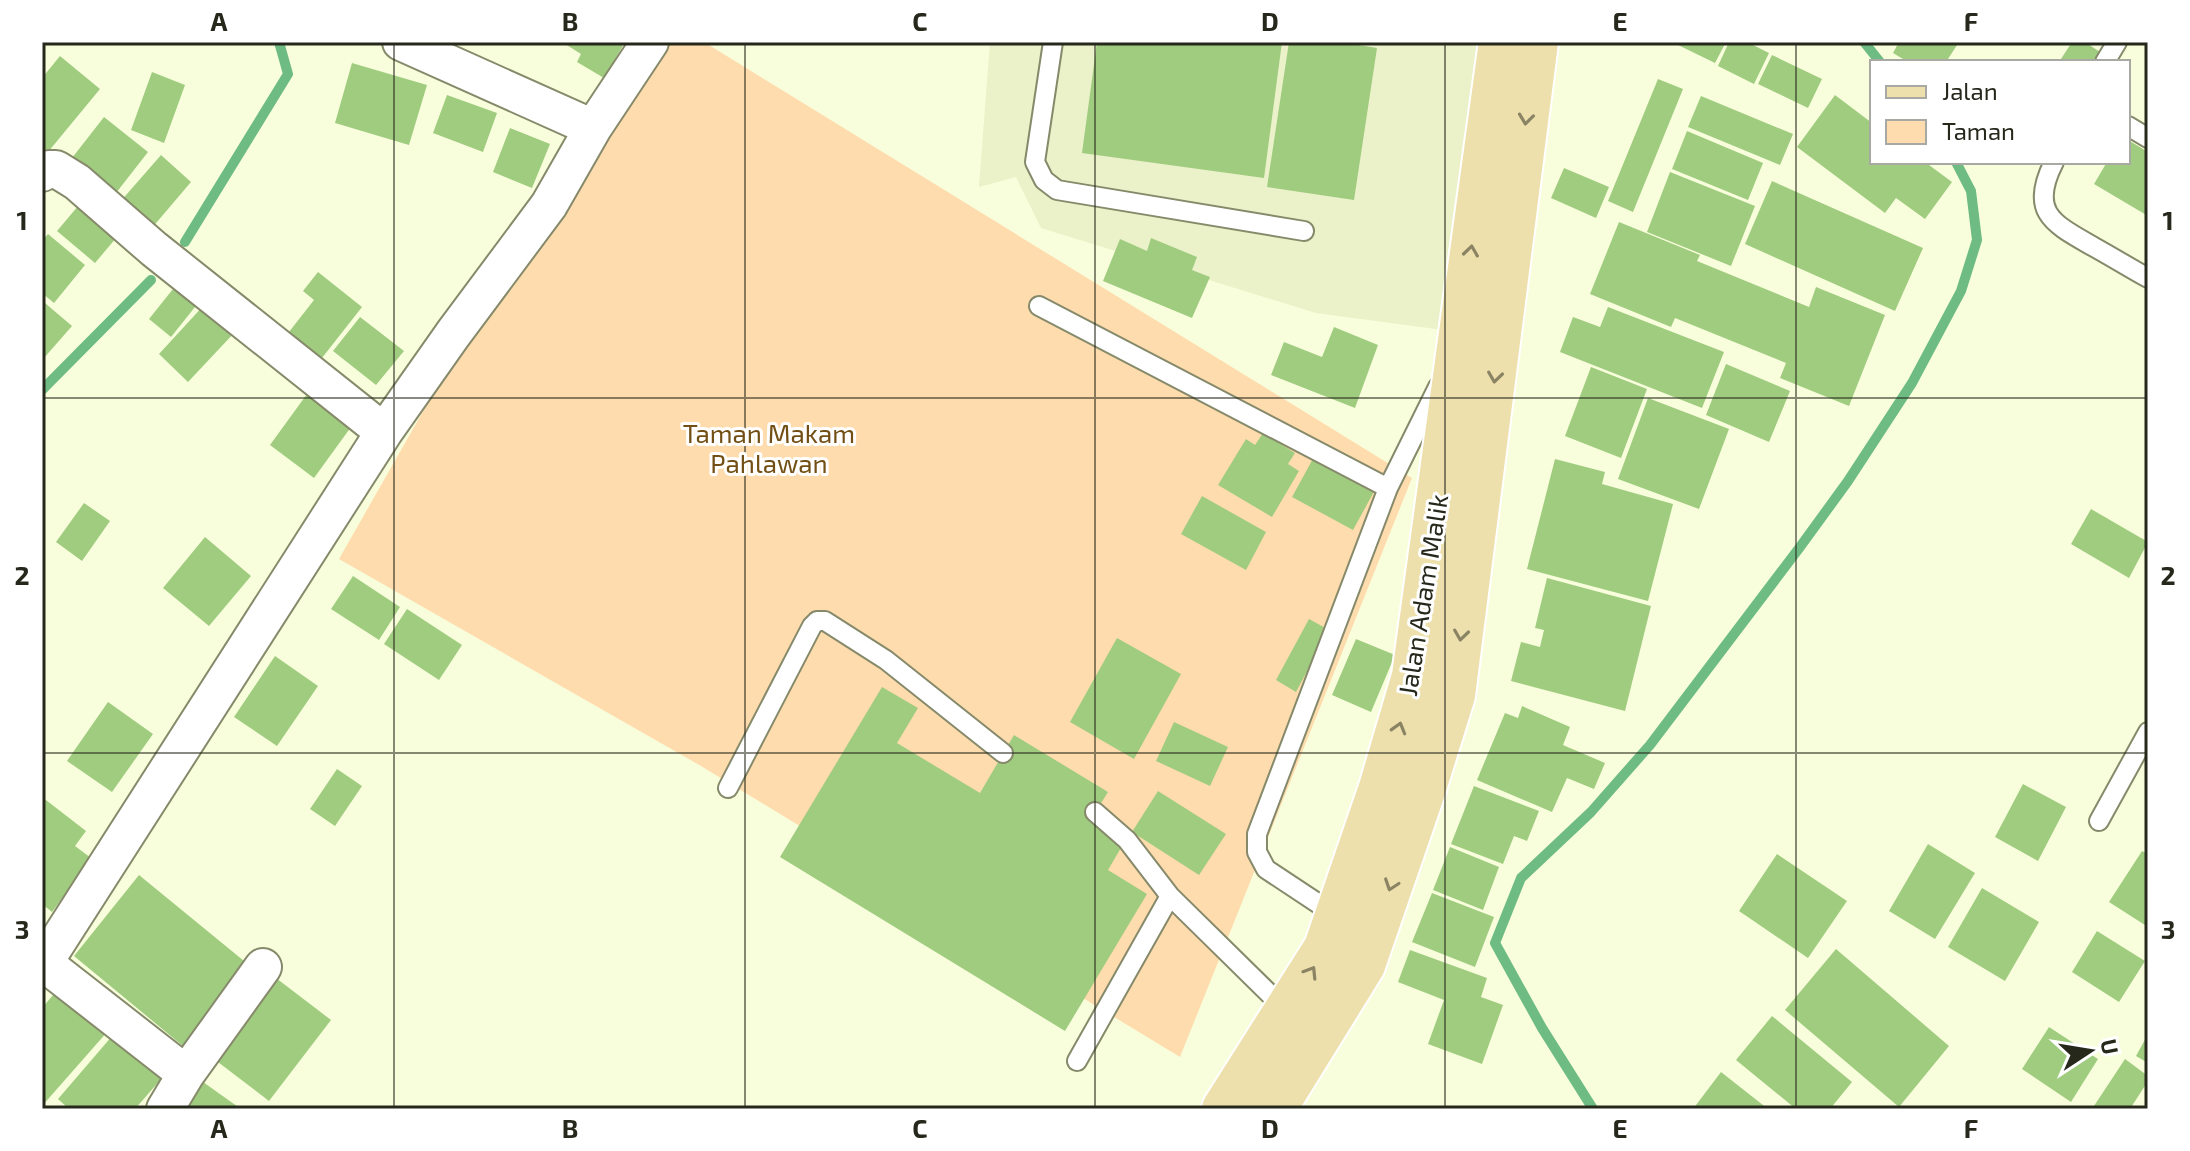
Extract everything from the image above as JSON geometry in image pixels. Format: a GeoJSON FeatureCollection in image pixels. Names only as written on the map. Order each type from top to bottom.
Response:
{"type":"FeatureCollection","features":[{"type":"Feature","properties":{"kind":"main road","name":"Jalan Adam Malik"},"geometry":{"type":"LineString","coordinates":[[1224,1109],[1326,948],[1356,925],[1453,695],[1501,42]]}},
{"type":"Feature","properties":{"kind":"main road","name":"Jalan Adam Malik"},"geometry":{"type":"LineString","coordinates":[[1274,1109],[1363,965],[1356,925],[1381,788],[1414,676],[1458,347],[1484,306],[1536,42]]}},
{"type":"Feature","properties":{"kind":"street"},"geometry":{"type":"LineString","coordinates":[[401,42],[593,128]]}},
{"type":"Feature","properties":{"kind":"street"},"geometry":{"type":"LineString","coordinates":[[186,1074],[43,964],[384,432],[549,205],[593,128],[650,42]]}},
{"type":"Feature","properties":{"kind":"street"},"geometry":{"type":"LineString","coordinates":[[42,173],[56,169],[77,182],[154,249],[384,432]]}},
{"type":"Feature","properties":{"kind":"street"},"geometry":{"type":"LineString","coordinates":[[165,1109],[186,1074],[263,967]]}},
{"type":"Feature","properties":{"kind":"lane"},"geometry":{"type":"LineString","coordinates":[[1053,42],[1035,162],[1044,180],[1057,190],[1304,231]]}},
{"type":"Feature","properties":{"kind":"lane"},"geometry":{"type":"LineString","coordinates":[[2106,60],[2117,42]]}},
{"type":"Feature","properties":{"kind":"lane"},"geometry":{"type":"LineString","coordinates":[[2130,127],[2148,138]]}},
{"type":"Feature","properties":{"kind":"lane"},"geometry":{"type":"LineString","coordinates":[[2053,164],[2045,179],[2045,207],[2055,225],[2148,278]]}},
{"type":"Feature","properties":{"kind":"lane"},"geometry":{"type":"LineString","coordinates":[[1039,306],[1388,488]]}},
{"type":"Feature","properties":{"kind":"lane"},"geometry":{"type":"LineString","coordinates":[[1356,925],[1266,869],[1257,852],[1257,834],[1388,488],[1458,347]]}},
{"type":"Feature","properties":{"kind":"lane"},"geometry":{"type":"LineString","coordinates":[[728,788],[817,621],[825,621],[886,660],[1003,753]]}},
{"type":"Feature","properties":{"kind":"lane"},"geometry":{"type":"LineString","coordinates":[[2099,821],[2148,732]]}},
{"type":"Feature","properties":{"kind":"lane"},"geometry":{"type":"LineString","coordinates":[[1095,812],[1127,840],[1170,896],[1287,1011]]}},
{"type":"Feature","properties":{"kind":"lane"},"geometry":{"type":"LineString","coordinates":[[1077,1061],[1170,896]]}},
{"type":"Feature","properties":{"kind":"shaded area"},"geometry":{"type":"Polygon","coordinates":[[[990,42],[1477,42],[1443,330],[1316,313],[1041,228],[1016,177],[979,187],[990,42]]]}},
{"type":"Feature","properties":{"kind":"green space","name":"Taman Makam Pahlawan"},"geometry":{"type":"Polygon","coordinates":[[[659,42],[704,42],[1412,478],[1180,1057],[701,766],[339,559],[446,371],[659,42]]]}},
{"type":"Feature","properties":{"kind":"building"},"geometry":{"type":"Polygon","coordinates":[[[562,42],[625,42],[604,78],[577,62],[581,54],[562,42]]]}},
{"type":"Feature","properties":{"kind":"building"},"geometry":{"type":"Polygon","coordinates":[[[1097,42],[1282,42],[1264,178],[1082,153],[1097,42]]]}},
{"type":"Feature","properties":{"kind":"building"},"geometry":{"type":"Polygon","coordinates":[[[1289,42],[1339,42],[1377,48],[1354,200],[1267,187],[1289,42]]]}},
{"type":"Feature","properties":{"kind":"building"},"geometry":{"type":"Polygon","coordinates":[[[1677,42],[1726,42],[1715,63],[1677,42]]]}},
{"type":"Feature","properties":{"kind":"building"},"geometry":{"type":"Polygon","coordinates":[[[1729,42],[1747,42],[1769,53],[1754,84],[1718,66],[1729,42]]]}},
{"type":"Feature","properties":{"kind":"building"},"geometry":{"type":"Polygon","coordinates":[[[1899,42],[1959,42],[1947,60],[1905,60],[1893,53],[1899,42]]]}},
{"type":"Feature","properties":{"kind":"building"},"geometry":{"type":"Polygon","coordinates":[[[2072,42],[2085,42],[2103,54],[2099,60],[2060,60],[2072,42]]]}},
{"type":"Feature","properties":{"kind":"building"},"geometry":{"type":"Polygon","coordinates":[[[1772,55],[1822,79],[1808,108],[1758,84],[1772,55]]]}},
{"type":"Feature","properties":{"kind":"building"},"geometry":{"type":"Polygon","coordinates":[[[60,56],[100,89],[48,152],[42,147],[42,78],[60,56]]]}},
{"type":"Feature","properties":{"kind":"building"},"geometry":{"type":"Polygon","coordinates":[[[352,63],[427,85],[409,145],[335,123],[352,63]]]}},
{"type":"Feature","properties":{"kind":"building"},"geometry":{"type":"Polygon","coordinates":[[[152,72],[185,85],[164,143],[131,130],[152,72]]]}},
{"type":"Feature","properties":{"kind":"building"},"geometry":{"type":"Polygon","coordinates":[[[1658,79],[1683,89],[1633,212],[1608,201],[1658,79]]]}},
{"type":"Feature","properties":{"kind":"building"},"geometry":{"type":"Polygon","coordinates":[[[447,95],[497,113],[483,152],[433,133],[447,95]]]}},
{"type":"Feature","properties":{"kind":"building"},"geometry":{"type":"Polygon","coordinates":[[[1835,95],[1870,121],[1870,164],[1928,164],[1952,182],[1925,219],[1896,198],[1885,213],[1797,147],[1835,95]]]}},
{"type":"Feature","properties":{"kind":"building"},"geometry":{"type":"Polygon","coordinates":[[[1701,96],[1793,134],[1780,165],[1688,127],[1701,96]]]}},
{"type":"Feature","properties":{"kind":"building"},"geometry":{"type":"Polygon","coordinates":[[[104,117],[148,152],[116,193],[72,158],[104,117]]]}},
{"type":"Feature","properties":{"kind":"building"},"geometry":{"type":"Polygon","coordinates":[[[510,128],[550,144],[532,188],[493,172],[510,128]]]}},
{"type":"Feature","properties":{"kind":"building"},"geometry":{"type":"Polygon","coordinates":[[[1687,131],[1763,163],[1748,200],[1672,169],[1687,131]]]}},
{"type":"Feature","properties":{"kind":"building"},"geometry":{"type":"Polygon","coordinates":[[[2130,141],[2148,152],[2148,216],[2094,184],[2106,164],[2130,164],[2130,141]]]}},
{"type":"Feature","properties":{"kind":"building"},"geometry":{"type":"Polygon","coordinates":[[[161,155],[191,182],[151,229],[120,202],[161,155]]]}},
{"type":"Feature","properties":{"kind":"building"},"geometry":{"type":"Polygon","coordinates":[[[1564,168],[1609,187],[1596,218],[1551,198],[1564,168]]]}},
{"type":"Feature","properties":{"kind":"building"},"geometry":{"type":"Polygon","coordinates":[[[1670,172],[1755,206],[1731,266],[1647,232],[1670,172]]]}},
{"type":"Feature","properties":{"kind":"building"},"geometry":{"type":"Polygon","coordinates":[[[1772,181],[1923,248],[1895,311],[1745,244],[1772,181]]]}},
{"type":"Feature","properties":{"kind":"building"},"geometry":{"type":"Polygon","coordinates":[[[84,199],[122,231],[95,263],[57,231],[84,199]]]}},
{"type":"Feature","properties":{"kind":"building"},"geometry":{"type":"Polygon","coordinates":[[[1619,222],[1700,255],[1697,261],[1809,307],[1816,287],[1885,315],[1849,406],[1780,378],[1786,363],[1675,318],[1671,327],[1590,294],[1619,222]]]}},
{"type":"Feature","properties":{"kind":"building"},"geometry":{"type":"Polygon","coordinates":[[[48,234],[85,265],[54,303],[42,293],[42,241],[48,234]]]}},
{"type":"Feature","properties":{"kind":"building"},"geometry":{"type":"Polygon","coordinates":[[[1151,238],[1197,257],[1192,270],[1210,277],[1192,318],[1103,281],[1120,239],[1147,251],[1151,238]]]}},
{"type":"Feature","properties":{"kind":"building"},"geometry":{"type":"Polygon","coordinates":[[[318,272],[362,307],[318,363],[285,337],[314,300],[303,291],[318,272]]]}},
{"type":"Feature","properties":{"kind":"building"},"geometry":{"type":"Polygon","coordinates":[[[177,284],[199,302],[171,337],[149,319],[177,284]]]}},
{"type":"Feature","properties":{"kind":"building"},"geometry":{"type":"Polygon","coordinates":[[[45,303],[72,326],[44,358],[42,306],[45,303]]]}},
{"type":"Feature","properties":{"kind":"building"},"geometry":{"type":"Polygon","coordinates":[[[205,304],[235,332],[188,382],[159,354],[205,304]]]}},
{"type":"Feature","properties":{"kind":"building"},"geometry":{"type":"Polygon","coordinates":[[[1608,307],[1724,352],[1702,408],[1560,352],[1573,317],[1600,327],[1608,307]]]}},
{"type":"Feature","properties":{"kind":"building"},"geometry":{"type":"Polygon","coordinates":[[[360,317],[404,351],[376,385],[333,351],[360,317]]]}},
{"type":"Feature","properties":{"kind":"building"},"geometry":{"type":"Polygon","coordinates":[[[1334,327],[1378,345],[1355,408],[1271,375],[1284,342],[1322,357],[1334,327]]]}},
{"type":"Feature","properties":{"kind":"building"},"geometry":{"type":"Polygon","coordinates":[[[1726,364],[1790,391],[1769,442],[1706,415],[1726,364]]]}},
{"type":"Feature","properties":{"kind":"building"},"geometry":{"type":"Polygon","coordinates":[[[1591,367],[1647,389],[1621,458],[1565,436],[1591,367]]]}},
{"type":"Feature","properties":{"kind":"building"},"geometry":{"type":"Polygon","coordinates":[[[315,383],[359,416],[314,478],[270,445],[315,383]]]}},
{"type":"Feature","properties":{"kind":"building"},"geometry":{"type":"Polygon","coordinates":[[[1648,398],[1729,429],[1699,509],[1618,479],[1648,398]]]}},
{"type":"Feature","properties":{"kind":"building"},"geometry":{"type":"Polygon","coordinates":[[[1263,433],[1295,453],[1288,464],[1299,471],[1272,517],[1218,485],[1246,439],[1255,445],[1263,433]]]}},
{"type":"Feature","properties":{"kind":"building"},"geometry":{"type":"Polygon","coordinates":[[[1315,455],[1376,488],[1353,530],[1292,497],[1315,455]]]}},
{"type":"Feature","properties":{"kind":"building"},"geometry":{"type":"Polygon","coordinates":[[[1555,459],[1605,472],[1602,484],[1673,504],[1648,601],[1527,569],[1555,459]]]}},
{"type":"Feature","properties":{"kind":"building"},"geometry":{"type":"Polygon","coordinates":[[[1202,496],[1266,532],[1246,570],[1181,534],[1202,496]]]}},
{"type":"Feature","properties":{"kind":"building"},"geometry":{"type":"Polygon","coordinates":[[[84,503],[110,521],[82,561],[56,542],[84,503]]]}},
{"type":"Feature","properties":{"kind":"building"},"geometry":{"type":"Polygon","coordinates":[[[2091,509],[2148,542],[2129,578],[2071,544],[2091,509]]]}},
{"type":"Feature","properties":{"kind":"building"},"geometry":{"type":"Polygon","coordinates":[[[205,537],[251,576],[209,626],[163,588],[205,537]]]}},
{"type":"Feature","properties":{"kind":"building"},"geometry":{"type":"Polygon","coordinates":[[[353,576],[400,607],[379,640],[331,609],[353,576]]]}},
{"type":"Feature","properties":{"kind":"building"},"geometry":{"type":"Polygon","coordinates":[[[1547,578],[1651,606],[1625,711],[1511,681],[1521,642],[1540,647],[1544,630],[1535,628],[1547,578]]]}},
{"type":"Feature","properties":{"kind":"building"},"geometry":{"type":"Polygon","coordinates":[[[407,609],[462,645],[439,680],[384,644],[407,609]]]}},
{"type":"Feature","properties":{"kind":"building"},"geometry":{"type":"Polygon","coordinates":[[[1309,619],[1329,630],[1296,692],[1276,680],[1309,619]]]}},
{"type":"Feature","properties":{"kind":"building"},"geometry":{"type":"Polygon","coordinates":[[[1117,638],[1181,674],[1134,759],[1070,722],[1117,638]]]}},
{"type":"Feature","properties":{"kind":"building"},"geometry":{"type":"Polygon","coordinates":[[[1356,639],[1395,655],[1371,712],[1332,695],[1356,639]]]}},
{"type":"Feature","properties":{"kind":"building"},"geometry":{"type":"Polygon","coordinates":[[[275,656],[318,686],[277,746],[234,717],[275,656]]]}},
{"type":"Feature","properties":{"kind":"building"},"geometry":{"type":"Polygon","coordinates":[[[882,687],[918,708],[897,743],[980,793],[1014,735],[1108,792],[1090,821],[1125,841],[1108,870],[1147,894],[1065,1031],[780,857],[882,687]]]}},
{"type":"Feature","properties":{"kind":"building"},"geometry":{"type":"Polygon","coordinates":[[[108,702],[153,734],[112,792],[67,761],[108,702]]]}},
{"type":"Feature","properties":{"kind":"building"},"geometry":{"type":"Polygon","coordinates":[[[1522,706],[1570,727],[1563,745],[1605,763],[1594,789],[1567,778],[1552,812],[1477,780],[1505,713],[1518,718],[1522,706]]]}},
{"type":"Feature","properties":{"kind":"building"},"geometry":{"type":"Polygon","coordinates":[[[1174,722],[1228,747],[1210,786],[1156,761],[1174,722]]]}},
{"type":"Feature","properties":{"kind":"building"},"geometry":{"type":"Polygon","coordinates":[[[337,769],[362,786],[335,826],[310,809],[337,769]]]}},
{"type":"Feature","properties":{"kind":"building"},"geometry":{"type":"Polygon","coordinates":[[[2023,784],[2066,807],[2038,861],[1995,837],[2023,784]]]}},
{"type":"Feature","properties":{"kind":"building"},"geometry":{"type":"Polygon","coordinates":[[[1474,786],[1539,811],[1527,841],[1514,836],[1503,864],[1451,844],[1474,786]]]}},
{"type":"Feature","properties":{"kind":"building"},"geometry":{"type":"Polygon","coordinates":[[[1158,791],[1226,834],[1199,875],[1132,832],[1158,791]]]}},
{"type":"Feature","properties":{"kind":"building"},"geometry":{"type":"Polygon","coordinates":[[[42,797],[86,831],[75,846],[91,858],[52,912],[42,904],[42,797]]]}},
{"type":"Feature","properties":{"kind":"building"},"geometry":{"type":"Polygon","coordinates":[[[1928,844],[1975,873],[1935,939],[1889,911],[1928,844]]]}},
{"type":"Feature","properties":{"kind":"building"},"geometry":{"type":"Polygon","coordinates":[[[1450,847],[1499,867],[1483,910],[1433,890],[1450,847]]]}},
{"type":"Feature","properties":{"kind":"building"},"geometry":{"type":"Polygon","coordinates":[[[2142,851],[2148,854],[2148,927],[2109,902],[2142,851]]]}},
{"type":"Feature","properties":{"kind":"building"},"geometry":{"type":"Polygon","coordinates":[[[1777,854],[1847,901],[1808,958],[1739,911],[1777,854]]]}},
{"type":"Feature","properties":{"kind":"building"},"geometry":{"type":"Polygon","coordinates":[[[139,875],[255,970],[189,1051],[74,956],[139,875]]]}},
{"type":"Feature","properties":{"kind":"building"},"geometry":{"type":"Polygon","coordinates":[[[1982,888],[2039,922],[2005,981],[1948,947],[1982,888]]]}},
{"type":"Feature","properties":{"kind":"building"},"geometry":{"type":"Polygon","coordinates":[[[1432,893],[1494,917],[1475,967],[1412,942],[1432,893]]]}},
{"type":"Feature","properties":{"kind":"building"},"geometry":{"type":"Polygon","coordinates":[[[2097,931],[2145,961],[2119,1002],[2072,972],[2097,931]]]}},
{"type":"Feature","properties":{"kind":"building"},"geometry":{"type":"Polygon","coordinates":[[[1836,949],[1949,1046],[1899,1107],[1785,1010],[1836,949]]]}},
{"type":"Feature","properties":{"kind":"building"},"geometry":{"type":"Polygon","coordinates":[[[1410,950],[1487,978],[1481,997],[1503,1005],[1482,1064],[1428,1044],[1444,1000],[1398,982],[1410,950]]]}},
{"type":"Feature","properties":{"kind":"building"},"geometry":{"type":"Polygon","coordinates":[[[276,978],[331,1020],[269,1101],[214,1059],[276,978]]]}},
{"type":"Feature","properties":{"kind":"building"},"geometry":{"type":"Polygon","coordinates":[[[59,988],[108,1031],[42,1106],[42,1008],[59,988]]]}},
{"type":"Feature","properties":{"kind":"building"},"geometry":{"type":"Polygon","coordinates":[[[1772,1016],[1852,1082],[1830,1109],[1796,1109],[1736,1060],[1772,1016]]]}},
{"type":"Feature","properties":{"kind":"building"},"geometry":{"type":"Polygon","coordinates":[[[2049,1027],[2098,1059],[2071,1102],[2022,1069],[2049,1027]]]}},
{"type":"Feature","properties":{"kind":"building"},"geometry":{"type":"Polygon","coordinates":[[[2148,1034],[2148,1063],[2136,1056],[2148,1034]]]}},
{"type":"Feature","properties":{"kind":"building"},"geometry":{"type":"Polygon","coordinates":[[[113,1035],[162,1078],[135,1109],[69,1109],[58,1099],[113,1035]]]}},
{"type":"Feature","properties":{"kind":"building"},"geometry":{"type":"Polygon","coordinates":[[[2125,1059],[2148,1076],[2130,1109],[2092,1109],[2125,1059]]]}},
{"type":"Feature","properties":{"kind":"building"},"geometry":{"type":"Polygon","coordinates":[[[1721,1072],[1768,1109],[1693,1109],[1721,1072]]]}},
{"type":"Feature","properties":{"kind":"building"},"geometry":{"type":"Polygon","coordinates":[[[203,1082],[241,1109],[184,1109],[203,1082]]]}},
{"type":"Feature","properties":{"kind":"waterway"},"geometry":{"type":"LineString","coordinates":[[185,242],[288,74],[279,42]]}},
{"type":"Feature","properties":{"kind":"waterway"},"geometry":{"type":"LineString","coordinates":[[1864,42],[1878,60]]}},
{"type":"Feature","properties":{"kind":"waterway"},"geometry":{"type":"LineString","coordinates":[[1593,1109],[1542,1028],[1495,943],[1521,878],[1591,812],[1650,745],[1848,481],[1912,383],[1961,291],[1977,240],[1971,191],[1957,164]]}},
{"type":"Feature","properties":{"kind":"waterway"},"geometry":{"type":"LineString","coordinates":[[42,390],[151,280]]}}]}
